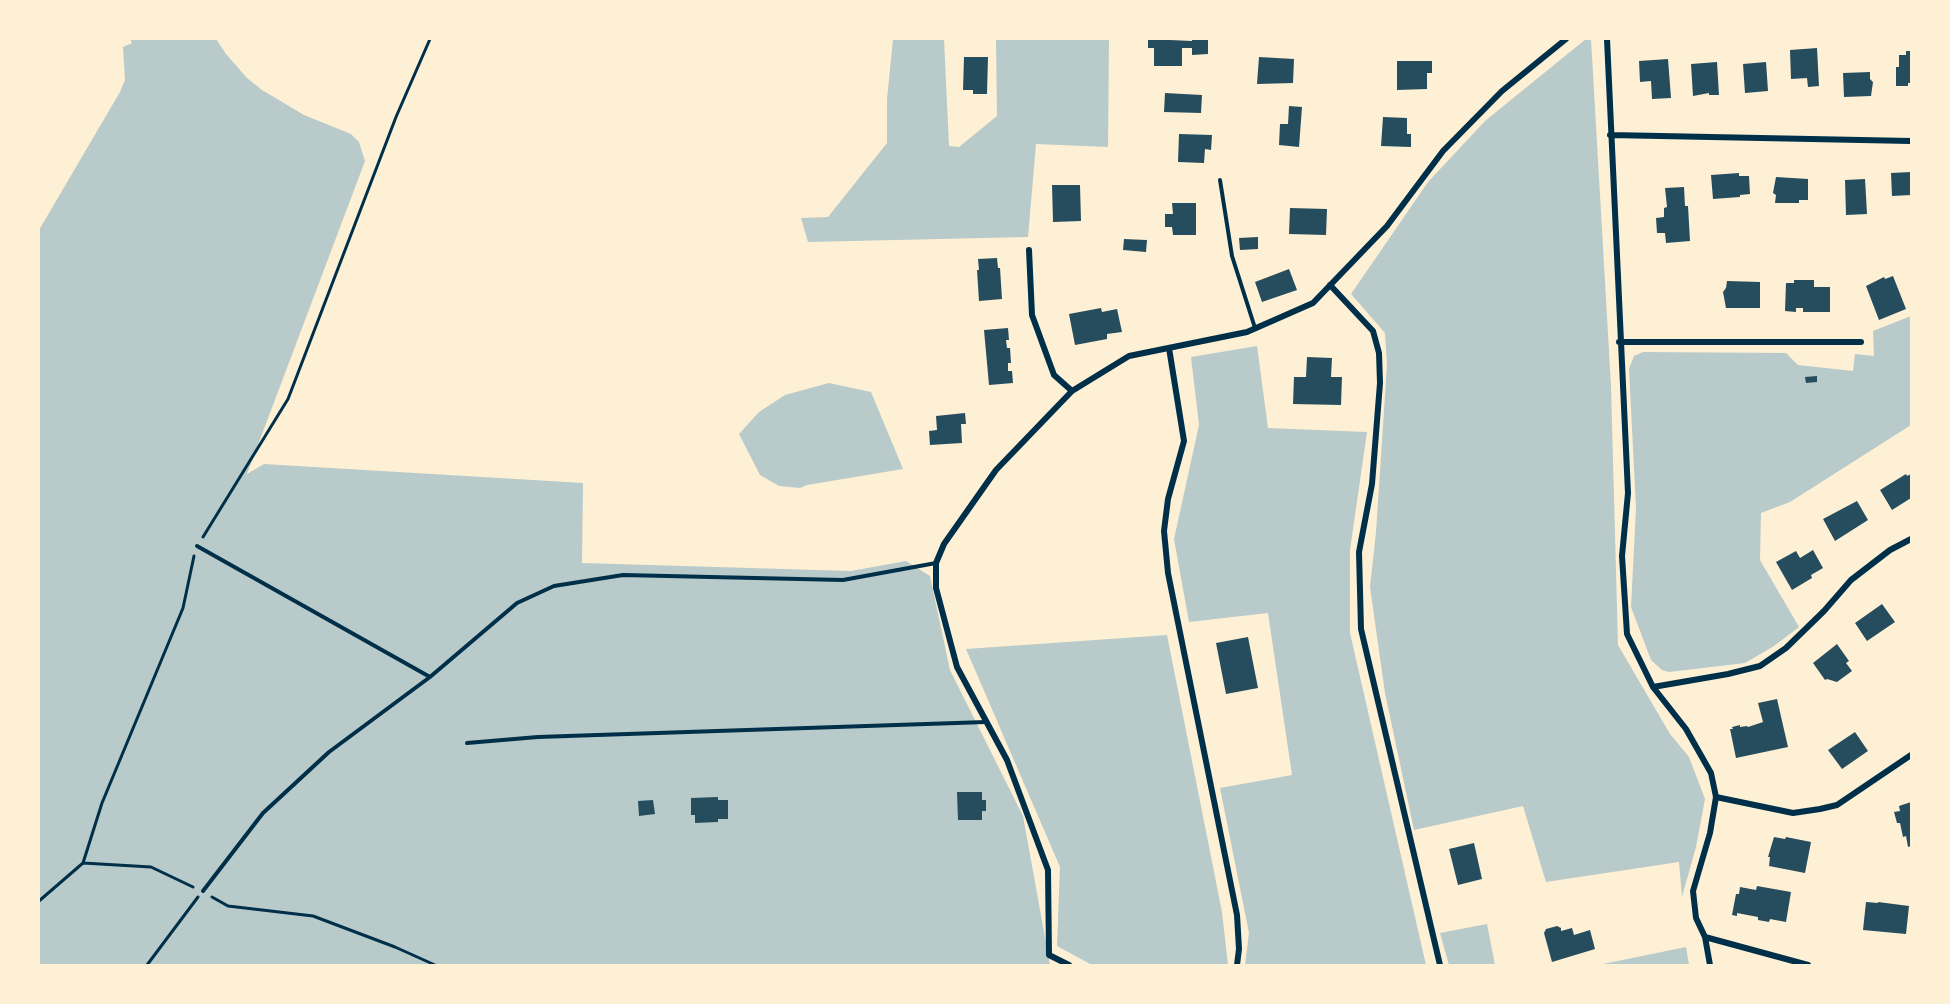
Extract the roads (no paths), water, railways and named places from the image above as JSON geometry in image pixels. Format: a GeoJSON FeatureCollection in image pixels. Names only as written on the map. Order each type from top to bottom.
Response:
{"type":"FeatureCollection","features":[{"type":"Feature","properties":{"kind":"street"},"geometry":{"type":"LineString","coordinates":[[1069,965],[1049,955],[1048,870],[1007,760],[957,667],[936,588],[936,563],[944,544],[996,470],[1072,391],[1129,356],[1247,332],[1313,303],[1387,226],[1443,151],[1502,91],[1566,39]]}},
{"type":"Feature","properties":{"kind":"street"},"geometry":{"type":"LineString","coordinates":[[1607,39],[1619,342],[1628,493],[1622,556],[1627,634],[1653,687],[1686,729],[1711,773],[1716,797],[1710,833],[1693,891],[1696,918],[1705,937],[1710,965]]}},
{"type":"Feature","properties":{"kind":"street"},"geometry":{"type":"LineString","coordinates":[[1610,135],[1911,141]]}},
{"type":"Feature","properties":{"kind":"street"},"geometry":{"type":"LineString","coordinates":[[1029,250],[1032,315],[1054,375],[1072,391]]}},
{"type":"Feature","properties":{"kind":"street"},"geometry":{"type":"LineString","coordinates":[[1330,285],[1372,331],[1379,353],[1380,383],[1372,484],[1359,552],[1361,629],[1440,965]]}},
{"type":"Feature","properties":{"kind":"street"},"geometry":{"type":"LineString","coordinates":[[1619,342],[1861,342]]}},
{"type":"Feature","properties":{"kind":"street"},"geometry":{"type":"LineString","coordinates":[[1169,348],[1184,441],[1168,499],[1164,531],[1168,573],[1237,915],[1239,949],[1237,965]]}},
{"type":"Feature","properties":{"kind":"street"},"geometry":{"type":"LineString","coordinates":[[1653,687],[1760,666],[1786,648],[1824,611],[1851,580],[1890,550],[1911,539]]}},
{"type":"Feature","properties":{"kind":"street"},"geometry":{"type":"LineString","coordinates":[[1716,797],[1793,813],[1820,809],[1837,805],[1911,755]]}},
{"type":"Feature","properties":{"kind":"street"},"geometry":{"type":"LineString","coordinates":[[1705,937],[1808,965]]}},
{"type":"Feature","properties":{"kind":"lane"},"geometry":{"type":"LineString","coordinates":[[1220,180],[1232,256],[1255,328]]}},
{"type":"Feature","properties":{"kind":"lane"},"geometry":{"type":"LineString","coordinates":[[196,546],[430,677]]}},
{"type":"Feature","properties":{"kind":"lane"},"geometry":{"type":"LineString","coordinates":[[203,891],[263,813],[329,752],[430,677],[517,603],[554,586],[622,575],[843,580],[936,563]]}},
{"type":"Feature","properties":{"kind":"lane"},"geometry":{"type":"LineString","coordinates":[[467,743],[538,737],[987,722]]}}]}
